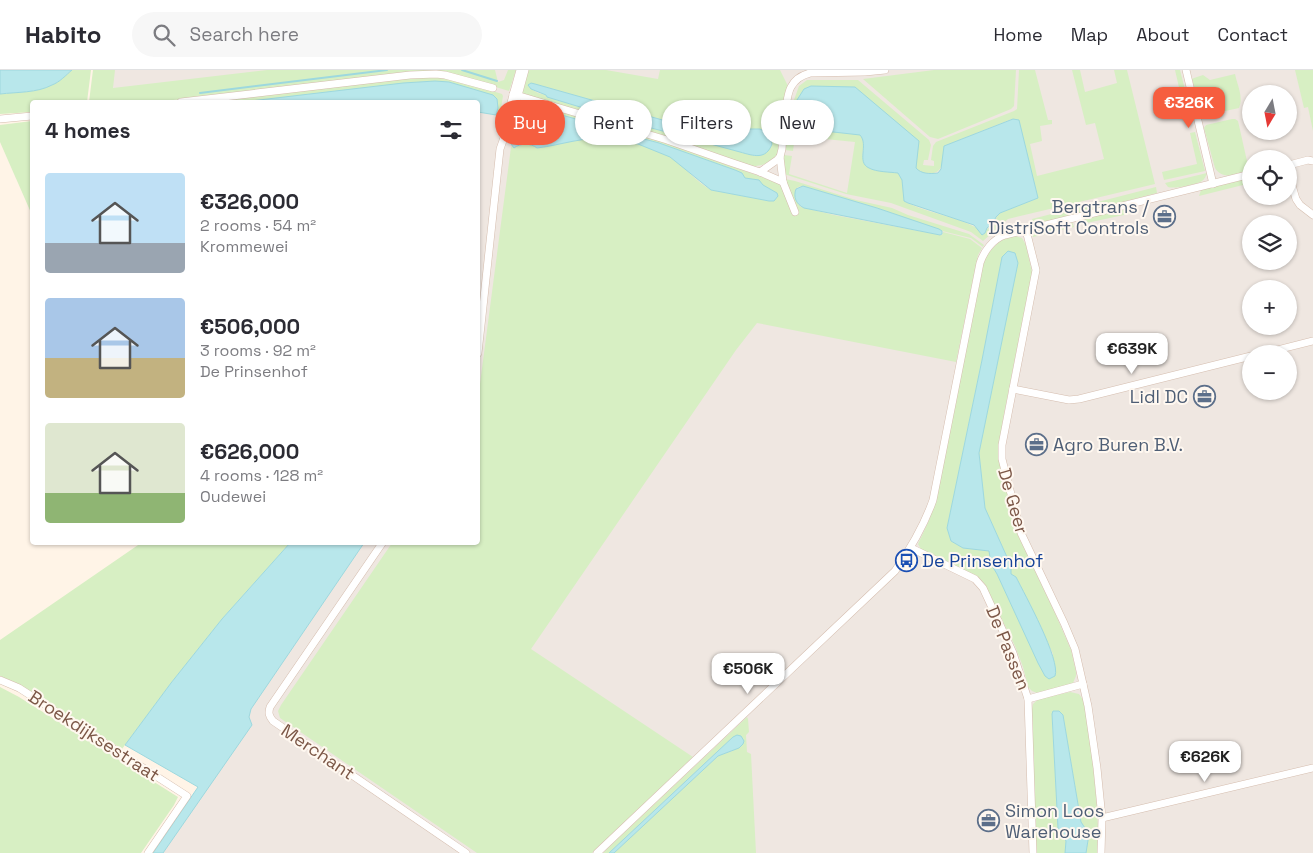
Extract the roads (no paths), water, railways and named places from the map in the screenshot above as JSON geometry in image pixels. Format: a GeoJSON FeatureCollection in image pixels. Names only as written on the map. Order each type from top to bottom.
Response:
{"type":"FeatureCollection","features":[{"type":"Feature","properties":{"kind":"street"},"geometry":{"type":"LineString","coordinates":[[516,95],[520,70]]}},
{"type":"Feature","properties":{"kind":"street"},"geometry":{"type":"LineString","coordinates":[[480,335],[500,149],[506,132],[505,124],[525,70]]}},
{"type":"Feature","properties":{"kind":"street"},"geometry":{"type":"LineString","coordinates":[[795,212],[783,182],[780,157],[788,95],[791,86],[805,74],[885,70]]}},
{"type":"Feature","properties":{"kind":"street"},"geometry":{"type":"LineString","coordinates":[[1186,70],[1213,184]]}},
{"type":"Feature","properties":{"kind":"street"},"geometry":{"type":"LineString","coordinates":[[204,100],[410,75],[445,75],[493,88]]}},
{"type":"Feature","properties":{"kind":"street"},"geometry":{"type":"LineString","coordinates":[[516,95],[647,133],[760,172],[783,182]]}},
{"type":"Feature","properties":{"kind":"street"},"geometry":{"type":"LineString","coordinates":[[0,119],[30,116]]}},
{"type":"Feature","properties":{"kind":"street"},"geometry":{"type":"LineString","coordinates":[[760,172],[780,157]]}},
{"type":"Feature","properties":{"kind":"street"},"geometry":{"type":"LineString","coordinates":[[1297,163],[1311,159]]}},
{"type":"Feature","properties":{"kind":"street"},"geometry":{"type":"LineString","coordinates":[[597,853],[895,571],[911,548],[920,532],[933,500],[983,255],[986,250],[1002,236],[1242,176]]}},
{"type":"Feature","properties":{"kind":"street"},"geometry":{"type":"LineString","coordinates":[[1297,200],[1313,215]]}},
{"type":"Feature","properties":{"kind":"street","name":"De Geer"},"geometry":{"type":"LineString","coordinates":[[1026,230],[1036,270],[1002,445],[1002,458],[1021,533],[1064,623],[1074,649],[1083,684],[1097,768],[1102,818],[1101,853]]}},
{"type":"Feature","properties":{"kind":"street"},"geometry":{"type":"LineString","coordinates":[[1297,345],[1313,341]]}},
{"type":"Feature","properties":{"kind":"street"},"geometry":{"type":"LineString","coordinates":[[1013,388],[1069,400],[1079,399],[1242,358]]}},
{"type":"Feature","properties":{"kind":"street","name":"Merchant"},"geometry":{"type":"LineString","coordinates":[[381,545],[270,707],[269,717],[273,722],[466,853]]}},
{"type":"Feature","properties":{"kind":"street","name":"De Passen"},"geometry":{"type":"LineString","coordinates":[[911,548],[975,579],[983,588],[1013,653],[1028,698],[1033,853]]}},
{"type":"Feature","properties":{"kind":"street","name":"Broekdijksestraat"},"geometry":{"type":"LineString","coordinates":[[0,680],[19,688],[187,796],[148,853]]}},
{"type":"Feature","properties":{"kind":"street"},"geometry":{"type":"LineString","coordinates":[[1028,698],[1083,684]]}},
{"type":"Feature","properties":{"kind":"street"},"geometry":{"type":"LineString","coordinates":[[1102,818],[1313,768]]}},
{"type":"Feature","properties":{"kind":"water"},"geometry":{"type":"Polygon","coordinates":[[[0,70],[72,70],[58,82],[46,88],[0,94],[0,70]]]}},
{"type":"Feature","properties":{"kind":"water"},"geometry":{"type":"Polygon","coordinates":[[[435,81],[449,82],[493,95],[497,100],[495,100],[495,115],[480,112],[480,100],[259,100],[435,81]]]}},
{"type":"Feature","properties":{"kind":"water"},"geometry":{"type":"Polygon","coordinates":[[[531,83],[591,100],[575,100],[575,105],[565,102],[565,100],[547,97],[531,89],[528,85],[531,83]]]}},
{"type":"Feature","properties":{"kind":"water"},"geometry":{"type":"Polygon","coordinates":[[[811,86],[855,87],[919,141],[916,168],[926,173],[938,173],[941,169],[944,146],[1013,119],[1019,120],[1038,198],[1000,213],[982,235],[974,225],[908,203],[904,201],[902,180],[898,173],[883,172],[865,165],[860,135],[834,132],[834,100],[797,100],[804,89],[811,86]]]}},
{"type":"Feature","properties":{"kind":"water"},"geometry":{"type":"Polygon","coordinates":[[[565,116],[575,119],[575,141],[565,143],[565,116]]]}},
{"type":"Feature","properties":{"kind":"water"},"geometry":{"type":"Polygon","coordinates":[[[652,117],[662,120],[662,131],[652,128],[652,117]]]}},
{"type":"Feature","properties":{"kind":"water"},"geometry":{"type":"Polygon","coordinates":[[[751,129],[761,130],[761,145],[771,145],[769,149],[763,155],[745,153],[715,145],[751,145],[751,129]]]}},
{"type":"Feature","properties":{"kind":"water"},"geometry":{"type":"Polygon","coordinates":[[[652,141],[735,170],[742,173],[745,178],[759,180],[763,185],[777,193],[778,196],[774,201],[769,201],[711,190],[670,157],[640,145],[652,145],[652,141]]]}},
{"type":"Feature","properties":{"kind":"water"},"geometry":{"type":"Polygon","coordinates":[[[532,145],[554,145],[537,148],[532,145]]]}},
{"type":"Feature","properties":{"kind":"water"},"geometry":{"type":"Polygon","coordinates":[[[803,186],[939,229],[942,231],[942,234],[804,208],[797,202],[795,197],[796,189],[803,186]]]}},
{"type":"Feature","properties":{"kind":"water"},"geometry":{"type":"Polygon","coordinates":[[[1008,251],[1015,253],[1018,263],[979,453],[985,508],[1011,566],[1011,574],[1016,577],[1034,612],[1053,656],[1055,676],[1049,679],[1045,676],[1038,663],[991,564],[989,551],[963,548],[951,541],[947,528],[1002,257],[1008,251]]]}},
{"type":"Feature","properties":{"kind":"water"},"geometry":{"type":"Polygon","coordinates":[[[288,545],[363,545],[251,709],[249,717],[252,725],[163,853],[153,853],[198,787],[125,745],[222,619],[288,545]]]}},
{"type":"Feature","properties":{"kind":"water"},"geometry":{"type":"Polygon","coordinates":[[[1053,711],[1059,711],[1063,715],[1081,822],[1089,834],[1086,853],[1065,853],[1066,841],[1058,828],[1053,711]]]}},
{"type":"Feature","properties":{"kind":"water"},"geometry":{"type":"Polygon","coordinates":[[[741,736],[744,741],[739,748],[718,756],[614,853],[609,853],[733,737],[741,736]]]}},
{"type":"Feature","properties":{"kind":"waterway"},"geometry":{"type":"LineString","coordinates":[[200,93],[387,70]]}},
{"type":"Feature","properties":{"kind":"waterway"},"geometry":{"type":"LineString","coordinates":[[462,70],[497,81]]}},
{"type":"Feature","properties":{"kind":"place","name":"Bergtrans / DistriSoft Controls"},"geometry":{"type":"Point","coordinates":[1165,217]}},
{"type":"Feature","properties":{"kind":"place","name":"Lidl DC"},"geometry":{"type":"Point","coordinates":[1204,397]}},
{"type":"Feature","properties":{"kind":"place","name":"Agro Buren B.V."},"geometry":{"type":"Point","coordinates":[1037,445]}},
{"type":"Feature","properties":{"kind":"place","name":"De Prinsenhof"},"geometry":{"type":"Point","coordinates":[906,561]}},
{"type":"Feature","properties":{"kind":"place","name":"Simon Loos Warehouse"},"geometry":{"type":"Point","coordinates":[989,821]}}]}
